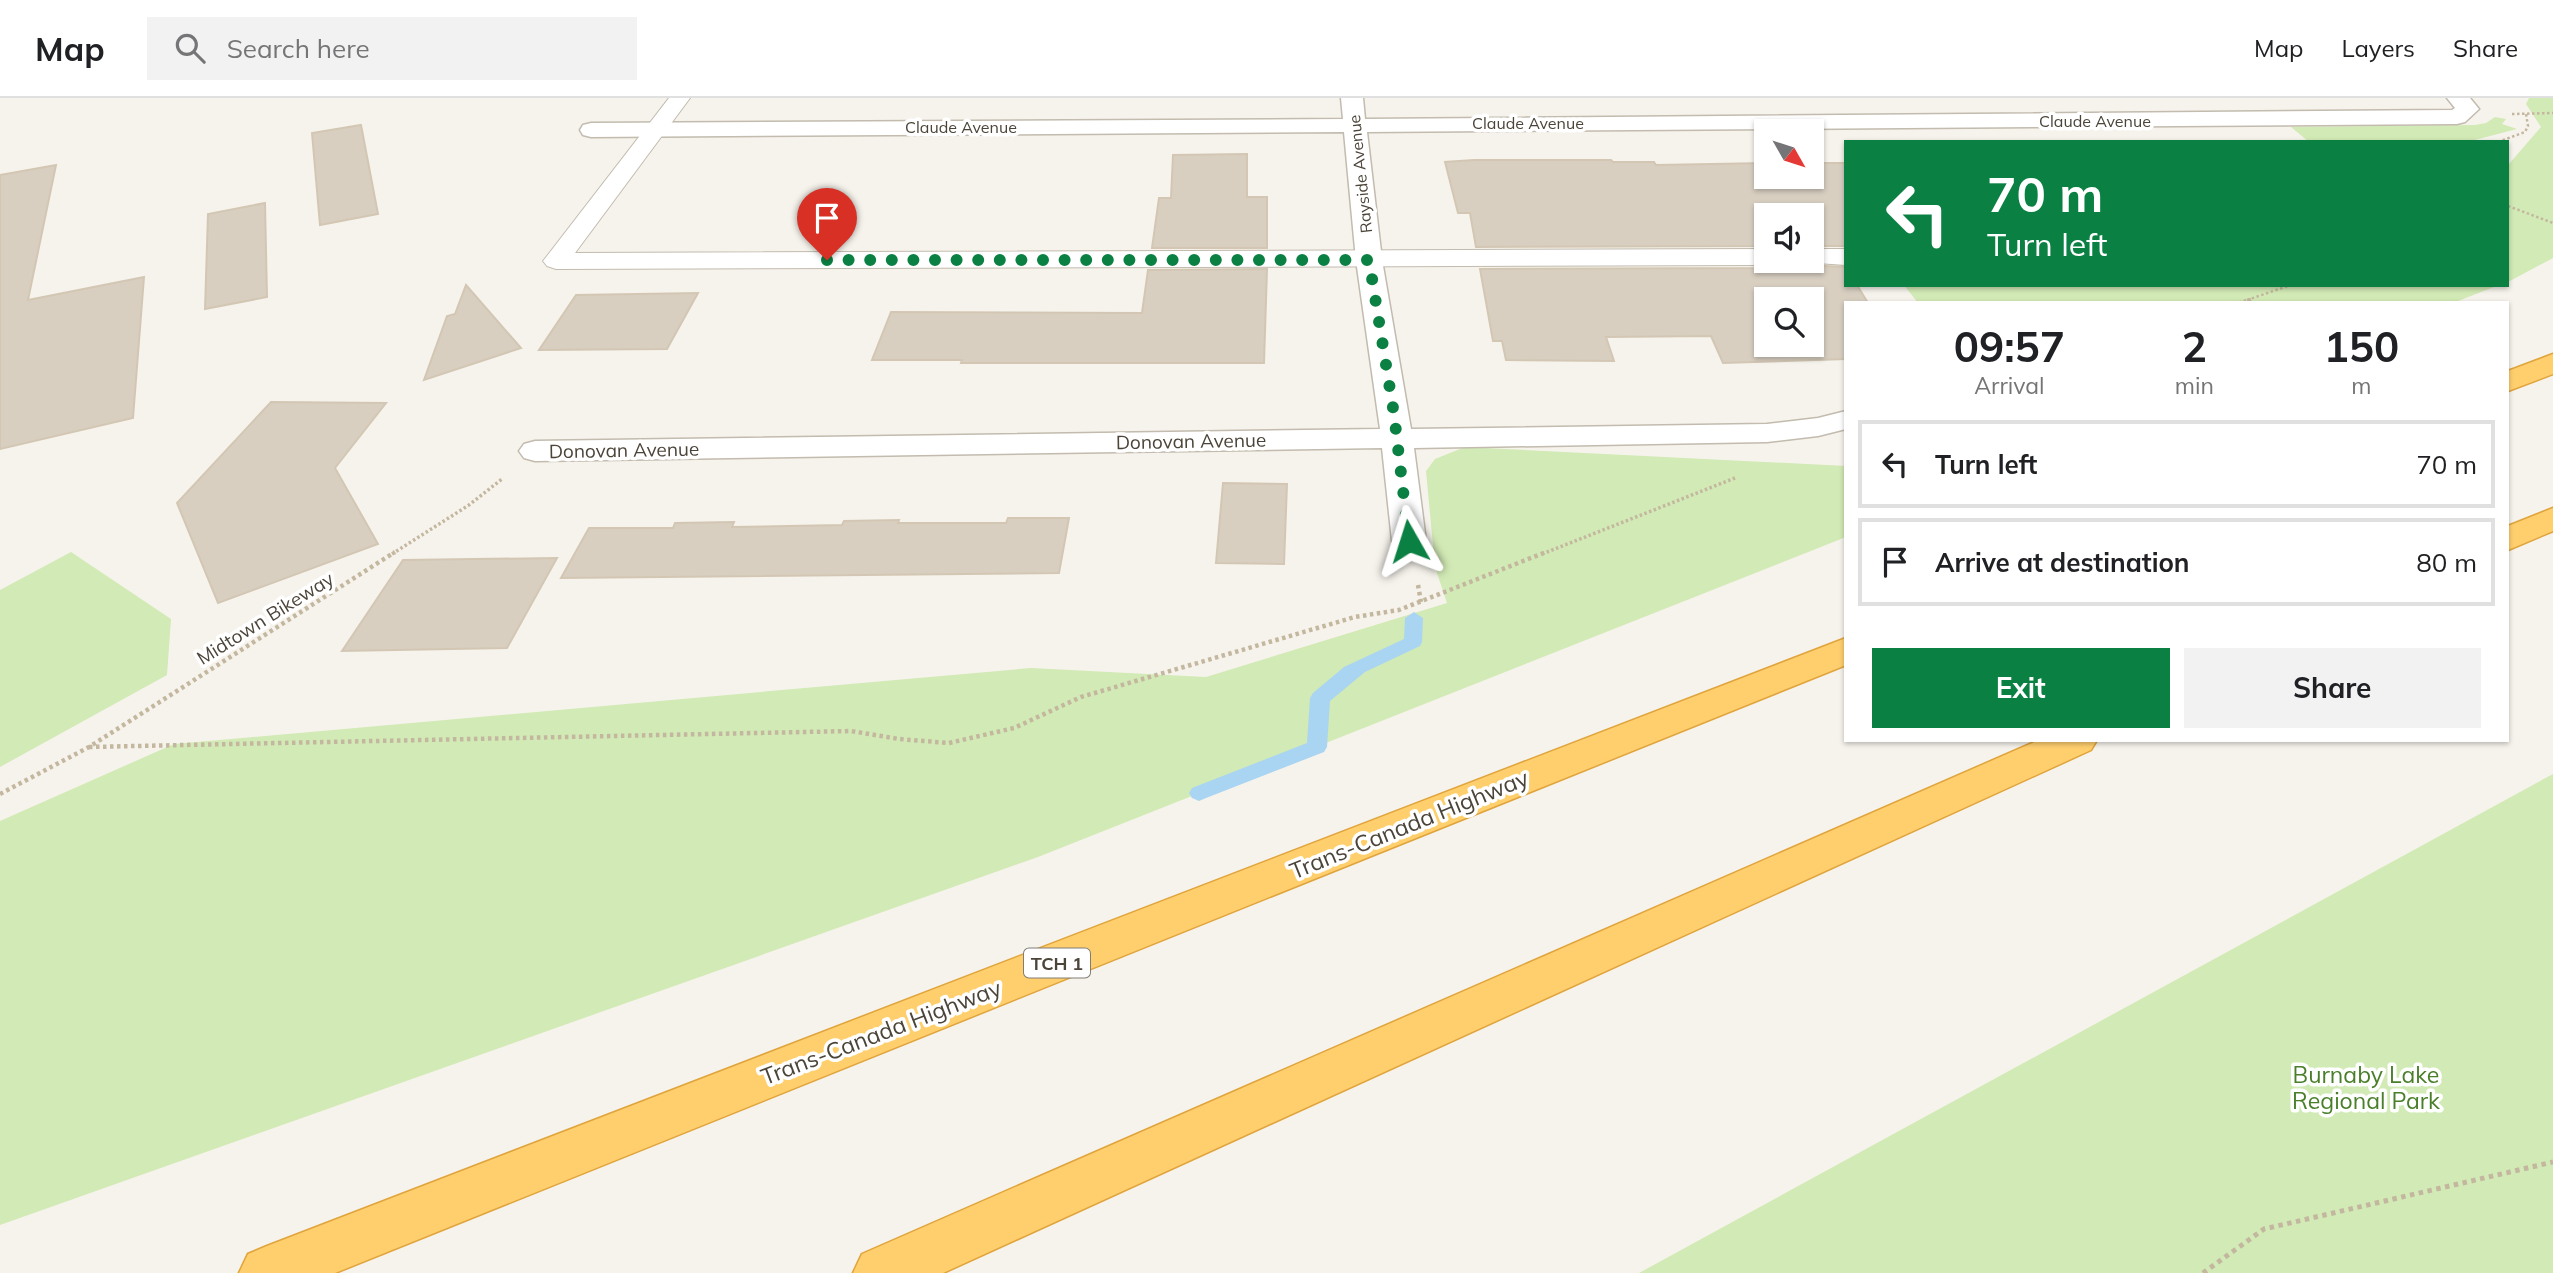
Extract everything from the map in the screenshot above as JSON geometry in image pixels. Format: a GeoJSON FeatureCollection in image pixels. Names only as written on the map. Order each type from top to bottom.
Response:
{"type":"FeatureCollection","features":[{"type":"Feature","properties":{"kind":"highway"},"geometry":{"type":"LineString","coordinates":[[2509,383],[2553,363]]}},
{"type":"Feature","properties":{"kind":"highway"},"geometry":{"type":"LineString","coordinates":[[2509,540],[2553,518]]}},
{"type":"Feature","properties":{"kind":"highway","name":"Trans-Canada Highway"},"geometry":{"type":"LineString","coordinates":[[267,1273],[1844,652]]}},
{"type":"Feature","properties":{"kind":"highway"},"geometry":{"type":"LineString","coordinates":[[881,1273],[2073,742]]}},
{"type":"Feature","properties":{"kind":"street","name":"Rayside Avenue"},"geometry":{"type":"LineString","coordinates":[[1352,98],[1369,260],[1397,438],[1409,541]]}},
{"type":"Feature","properties":{"kind":"street","name":"Claude Avenue"},"geometry":{"type":"LineString","coordinates":[[591,130],[2268,120],[2452,117],[2461,106]]}},
{"type":"Feature","properties":{"kind":"street","name":"Donovan Avenue"},"geometry":{"type":"LineString","coordinates":[[535,451],[1767,433],[1818,427],[1844,420]]}},
{"type":"Feature","properties":{"kind":"lane"},"geometry":{"type":"LineString","coordinates":[[680,98],[556,261],[1754,257]]}},
{"type":"Feature","properties":{"kind":"lane"},"geometry":{"type":"LineString","coordinates":[[1824,257],[1844,257]]}},
{"type":"Feature","properties":{"kind":"path"},"geometry":{"type":"LineString","coordinates":[[2502,113],[2553,113]]}},
{"type":"Feature","properties":{"kind":"path"},"geometry":{"type":"LineString","coordinates":[[2503,140],[2525,132],[2528,126],[2526,114]]}},
{"type":"Feature","properties":{"kind":"path"},"geometry":{"type":"LineString","coordinates":[[2509,206],[2553,223]]}},
{"type":"Feature","properties":{"kind":"path"},"geometry":{"type":"LineString","coordinates":[[2245,301],[2285,287]]}},
{"type":"Feature","properties":{"kind":"path","name":"Midtown Bikeway"},"geometry":{"type":"LineString","coordinates":[[0,794],[89,747],[482,496],[535,451]]}},
{"type":"Feature","properties":{"kind":"path"},"geometry":{"type":"LineString","coordinates":[[89,747],[851,731],[899,739],[949,743],[1014,728],[1081,697],[1120,685],[1354,617],[1399,610],[1740,477]]}},
{"type":"Feature","properties":{"kind":"path"},"geometry":{"type":"LineString","coordinates":[[2203,1273],[2264,1229],[2553,1161]]}},
{"type":"Feature","properties":{"kind":"green space"},"geometry":{"type":"Polygon","coordinates":[[[2529,98],[2553,98],[2553,258],[2509,281],[2509,164],[2541,127],[2526,104],[2529,98]]]}},
{"type":"Feature","properties":{"kind":"green space"},"geometry":{"type":"Polygon","coordinates":[[[2495,117],[2506,119],[2502,124],[2517,129],[2475,140],[2307,140],[2291,127],[2475,125],[2486,123],[2495,117]]]}},
{"type":"Feature","properties":{"kind":"green space"},"geometry":{"type":"Polygon","coordinates":[[[1906,287],[2494,287],[2458,301],[1916,301],[1906,287]]]}},
{"type":"Feature","properties":{"kind":"green space"},"geometry":{"type":"Polygon","coordinates":[[[1465,447],[1844,466],[1844,538],[1038,857],[0,1225],[0,821],[174,744],[1031,668],[1206,677],[1447,603],[1435,567],[1426,471],[1435,459],[1465,447]]]}},
{"type":"Feature","properties":{"kind":"green space"},"geometry":{"type":"Polygon","coordinates":[[[71,552],[171,619],[167,675],[0,767],[0,590],[71,552]]]}},
{"type":"Feature","properties":{"kind":"green space","name":"Burnaby Lake Regional Park"},"geometry":{"type":"Polygon","coordinates":[[[2553,774],[2553,1273],[1639,1273],[2553,774]]]}},
{"type":"Feature","properties":{"kind":"building"},"geometry":{"type":"Polygon","coordinates":[[[361,125],[378,214],[320,225],[312,133],[361,125]]]}},
{"type":"Feature","properties":{"kind":"building"},"geometry":{"type":"Polygon","coordinates":[[[1247,154],[1247,197],[1267,197],[1267,248],[1152,248],[1159,198],[1171,198],[1173,155],[1247,154]]]}},
{"type":"Feature","properties":{"kind":"building"},"geometry":{"type":"Polygon","coordinates":[[[1611,160],[1654,162],[1656,165],[1754,163],[1754,189],[1824,189],[1824,163],[1844,163],[1844,246],[1824,246],[1824,203],[1754,203],[1754,246],[1476,247],[1470,213],[1458,213],[1445,162],[1611,160]]]}},
{"type":"Feature","properties":{"kind":"building"},"geometry":{"type":"Polygon","coordinates":[[[56,165],[28,300],[144,277],[133,418],[0,449],[0,175],[56,165]]]}},
{"type":"Feature","properties":{"kind":"building"},"geometry":{"type":"Polygon","coordinates":[[[265,203],[267,297],[205,309],[208,214],[265,203]]]}},
{"type":"Feature","properties":{"kind":"building"},"geometry":{"type":"Polygon","coordinates":[[[1824,266],[1844,267],[1844,287],[1858,287],[1867,301],[1844,301],[1844,359],[1723,363],[1711,336],[1606,337],[1614,361],[1506,360],[1502,341],[1493,341],[1480,269],[1754,268],[1754,273],[1824,273],[1824,266]]]}},
{"type":"Feature","properties":{"kind":"building"},"geometry":{"type":"Polygon","coordinates":[[[1267,269],[1264,363],[961,363],[962,360],[872,360],[891,312],[1142,313],[1148,270],[1267,269]]]}},
{"type":"Feature","properties":{"kind":"building"},"geometry":{"type":"Polygon","coordinates":[[[466,285],[521,348],[424,380],[447,316],[455,314],[466,285]]]}},
{"type":"Feature","properties":{"kind":"building"},"geometry":{"type":"Polygon","coordinates":[[[698,293],[667,349],[539,350],[576,295],[698,293]]]}},
{"type":"Feature","properties":{"kind":"building"},"geometry":{"type":"Polygon","coordinates":[[[271,402],[386,403],[335,468],[378,544],[218,603],[177,503],[271,402]]]}},
{"type":"Feature","properties":{"kind":"building"},"geometry":{"type":"Polygon","coordinates":[[[1223,483],[1287,484],[1284,564],[1216,563],[1223,483]]]}},
{"type":"Feature","properties":{"kind":"building"},"geometry":{"type":"Polygon","coordinates":[[[1008,518],[1069,518],[1059,573],[561,578],[589,528],[673,528],[675,523],[734,522],[732,527],[842,525],[844,521],[899,520],[898,523],[1006,523],[1008,518]]]}},
{"type":"Feature","properties":{"kind":"building"},"geometry":{"type":"Polygon","coordinates":[[[557,558],[507,648],[342,651],[403,560],[557,558]]]}},
{"type":"Feature","properties":{"kind":"waterway"},"geometry":{"type":"LineString","coordinates":[[1199,793],[1317,747],[1320,698],[1351,672],[1413,642],[1414,618]]}},
{"type":"Feature","properties":{"kind":"route"},"geometry":{"type":"LineString","coordinates":[[827,260],[1369,260],[1394,414],[1409,541]]}}]}
